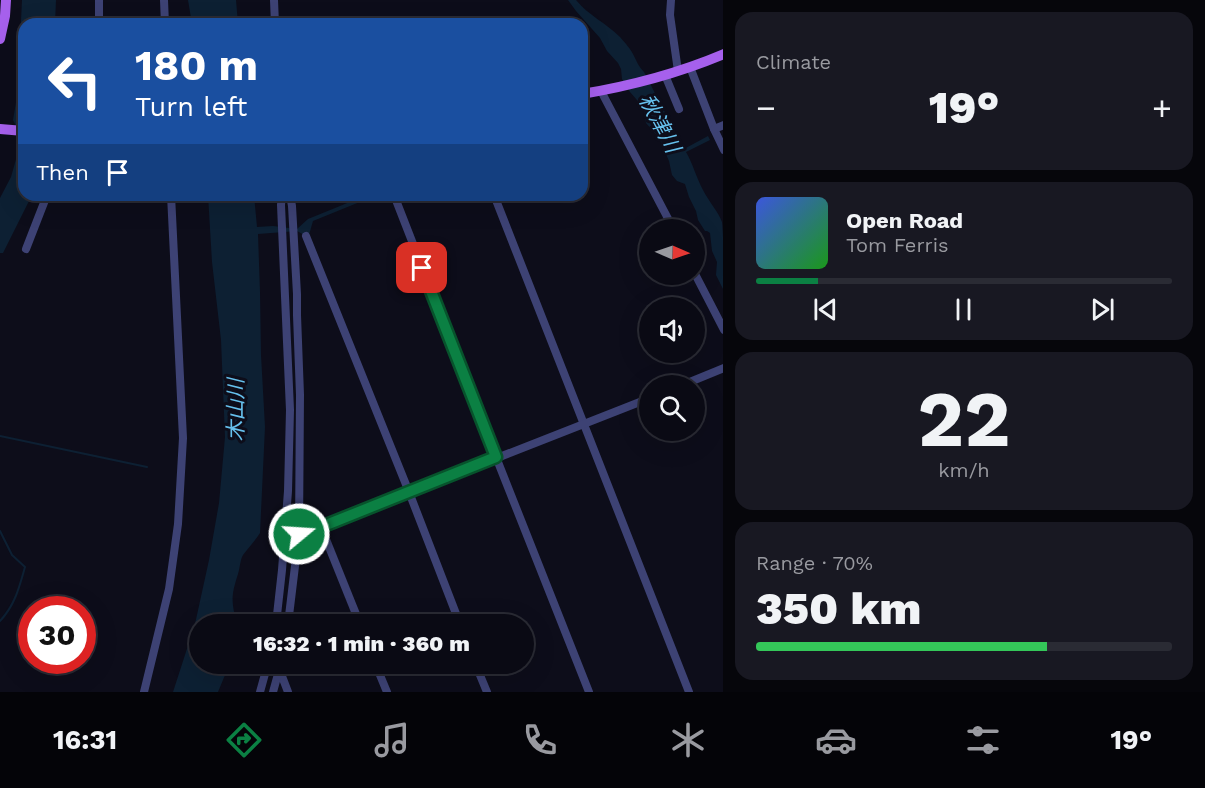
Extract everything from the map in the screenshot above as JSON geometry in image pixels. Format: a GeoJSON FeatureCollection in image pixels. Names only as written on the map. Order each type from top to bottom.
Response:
{"type":"FeatureCollection","features":[{"type":"Feature","properties":{"kind":"main road"},"geometry":{"type":"LineString","coordinates":[[0,39],[6,0]]}},
{"type":"Feature","properties":{"kind":"main road"},"geometry":{"type":"LineString","coordinates":[[588,93],[665,75],[723,54]]}},
{"type":"Feature","properties":{"kind":"main road"},"geometry":{"type":"LineString","coordinates":[[0,129],[18,130]]}},
{"type":"Feature","properties":{"kind":"street"},"geometry":{"type":"LineString","coordinates":[[99,0],[99,18]]}},
{"type":"Feature","properties":{"kind":"street"},"geometry":{"type":"LineString","coordinates":[[164,0],[165,18]]}},
{"type":"Feature","properties":{"kind":"street"},"geometry":{"type":"LineString","coordinates":[[274,0],[275,18]]}},
{"type":"Feature","properties":{"kind":"street"},"geometry":{"type":"LineString","coordinates":[[671,0],[670,15],[678,71]]}},
{"type":"Feature","properties":{"kind":"street"},"geometry":{"type":"LineString","coordinates":[[690,67],[723,150]]}},
{"type":"Feature","properties":{"kind":"street"},"geometry":{"type":"LineString","coordinates":[[665,75],[679,109]]}},
{"type":"Feature","properties":{"kind":"street"},"geometry":{"type":"LineString","coordinates":[[601,91],[668,219]]}},
{"type":"Feature","properties":{"kind":"street"},"geometry":{"type":"LineString","coordinates":[[714,129],[723,125]]}},
{"type":"Feature","properties":{"kind":"street"},"geometry":{"type":"LineString","coordinates":[[26,249],[45,201]]}},
{"type":"Feature","properties":{"kind":"street"},"geometry":{"type":"LineString","coordinates":[[144,692],[169,589],[179,513],[183,438],[171,201]]}},
{"type":"Feature","properties":{"kind":"street"},"geometry":{"type":"LineString","coordinates":[[277,614],[288,491],[290,410],[282,201]]}},
{"type":"Feature","properties":{"kind":"street"},"geometry":{"type":"LineString","coordinates":[[289,614],[299,534],[299,353],[291,201]]}},
{"type":"Feature","properties":{"kind":"street"},"geometry":{"type":"LineString","coordinates":[[396,201],[590,692]]}},
{"type":"Feature","properties":{"kind":"street"},"geometry":{"type":"LineString","coordinates":[[496,201],[688,692]]}},
{"type":"Feature","properties":{"kind":"street"},"geometry":{"type":"LineString","coordinates":[[306,236],[456,614]]}},
{"type":"Feature","properties":{"kind":"street"},"geometry":{"type":"LineString","coordinates":[[700,285],[723,330]]}},
{"type":"Feature","properties":{"kind":"street"},"geometry":{"type":"LineString","coordinates":[[705,376],[723,368]]}},
{"type":"Feature","properties":{"kind":"street"},"geometry":{"type":"LineString","coordinates":[[299,534],[639,402]]}},
{"type":"Feature","properties":{"kind":"street"},"geometry":{"type":"LineString","coordinates":[[321,527],[356,614]]}},
{"type":"Feature","properties":{"kind":"street"},"geometry":{"type":"LineString","coordinates":[[260,692],[265,674]]}},
{"type":"Feature","properties":{"kind":"street"},"geometry":{"type":"LineString","coordinates":[[273,692],[278,674]]}},
{"type":"Feature","properties":{"kind":"street"},"geometry":{"type":"LineString","coordinates":[[282,674],[288,692]]}},
{"type":"Feature","properties":{"kind":"street"},"geometry":{"type":"LineString","coordinates":[[380,674],[387,692]]}},
{"type":"Feature","properties":{"kind":"street"},"geometry":{"type":"LineString","coordinates":[[479,674],[486,692]]}},
{"type":"Feature","properties":{"kind":"water"},"geometry":{"type":"Polygon","coordinates":[[[22,0],[56,0],[55,18],[21,18],[22,0]]]}},
{"type":"Feature","properties":{"kind":"water"},"geometry":{"type":"Polygon","coordinates":[[[188,0],[236,0],[238,18],[191,18],[188,0]]]}},
{"type":"Feature","properties":{"kind":"water","name":"秋津川"},"geometry":{"type":"Polygon","coordinates":[[[568,0],[576,0],[615,32],[628,46],[684,149],[708,136],[710,140],[686,152],[703,190],[722,222],[723,289],[716,275],[717,262],[712,251],[710,233],[705,231],[705,219],[698,219],[685,184],[677,181],[672,175],[669,161],[659,138],[646,123],[643,107],[622,79],[618,63],[588,24],[588,18],[582,18],[568,0]]]}},
{"type":"Feature","properties":{"kind":"water"},"geometry":{"type":"Polygon","coordinates":[[[18,91],[18,130],[13,120],[18,91]]]}},
{"type":"Feature","properties":{"kind":"water"},"geometry":{"type":"Polygon","coordinates":[[[18,152],[18,201],[29,201],[3,253],[0,253],[0,198],[11,177],[18,152]]]}},
{"type":"Feature","properties":{"kind":"water","name":"木山川"},"geometry":{"type":"Polygon","coordinates":[[[208,201],[255,201],[257,227],[297,229],[308,219],[352,201],[362,201],[313,221],[309,235],[306,236],[297,231],[258,234],[265,427],[260,533],[243,555],[234,588],[235,614],[197,614],[219,503],[225,437],[221,340],[212,262],[208,201]]]}},
{"type":"Feature","properties":{"kind":"water"},"geometry":{"type":"Polygon","coordinates":[[[189,643],[189,674],[225,674],[218,692],[173,692],[189,643]]]}},
{"type":"Feature","properties":{"kind":"waterway"},"geometry":{"type":"LineString","coordinates":[[0,436],[147,467]]}},
{"type":"Feature","properties":{"kind":"waterway"},"geometry":{"type":"LineString","coordinates":[[0,531],[12,555],[25,567],[13,602],[0,621]]}},
{"type":"Feature","properties":{"kind":"route"},"geometry":{"type":"LineString","coordinates":[[299,534],[496,457],[422,268]]}}]}
